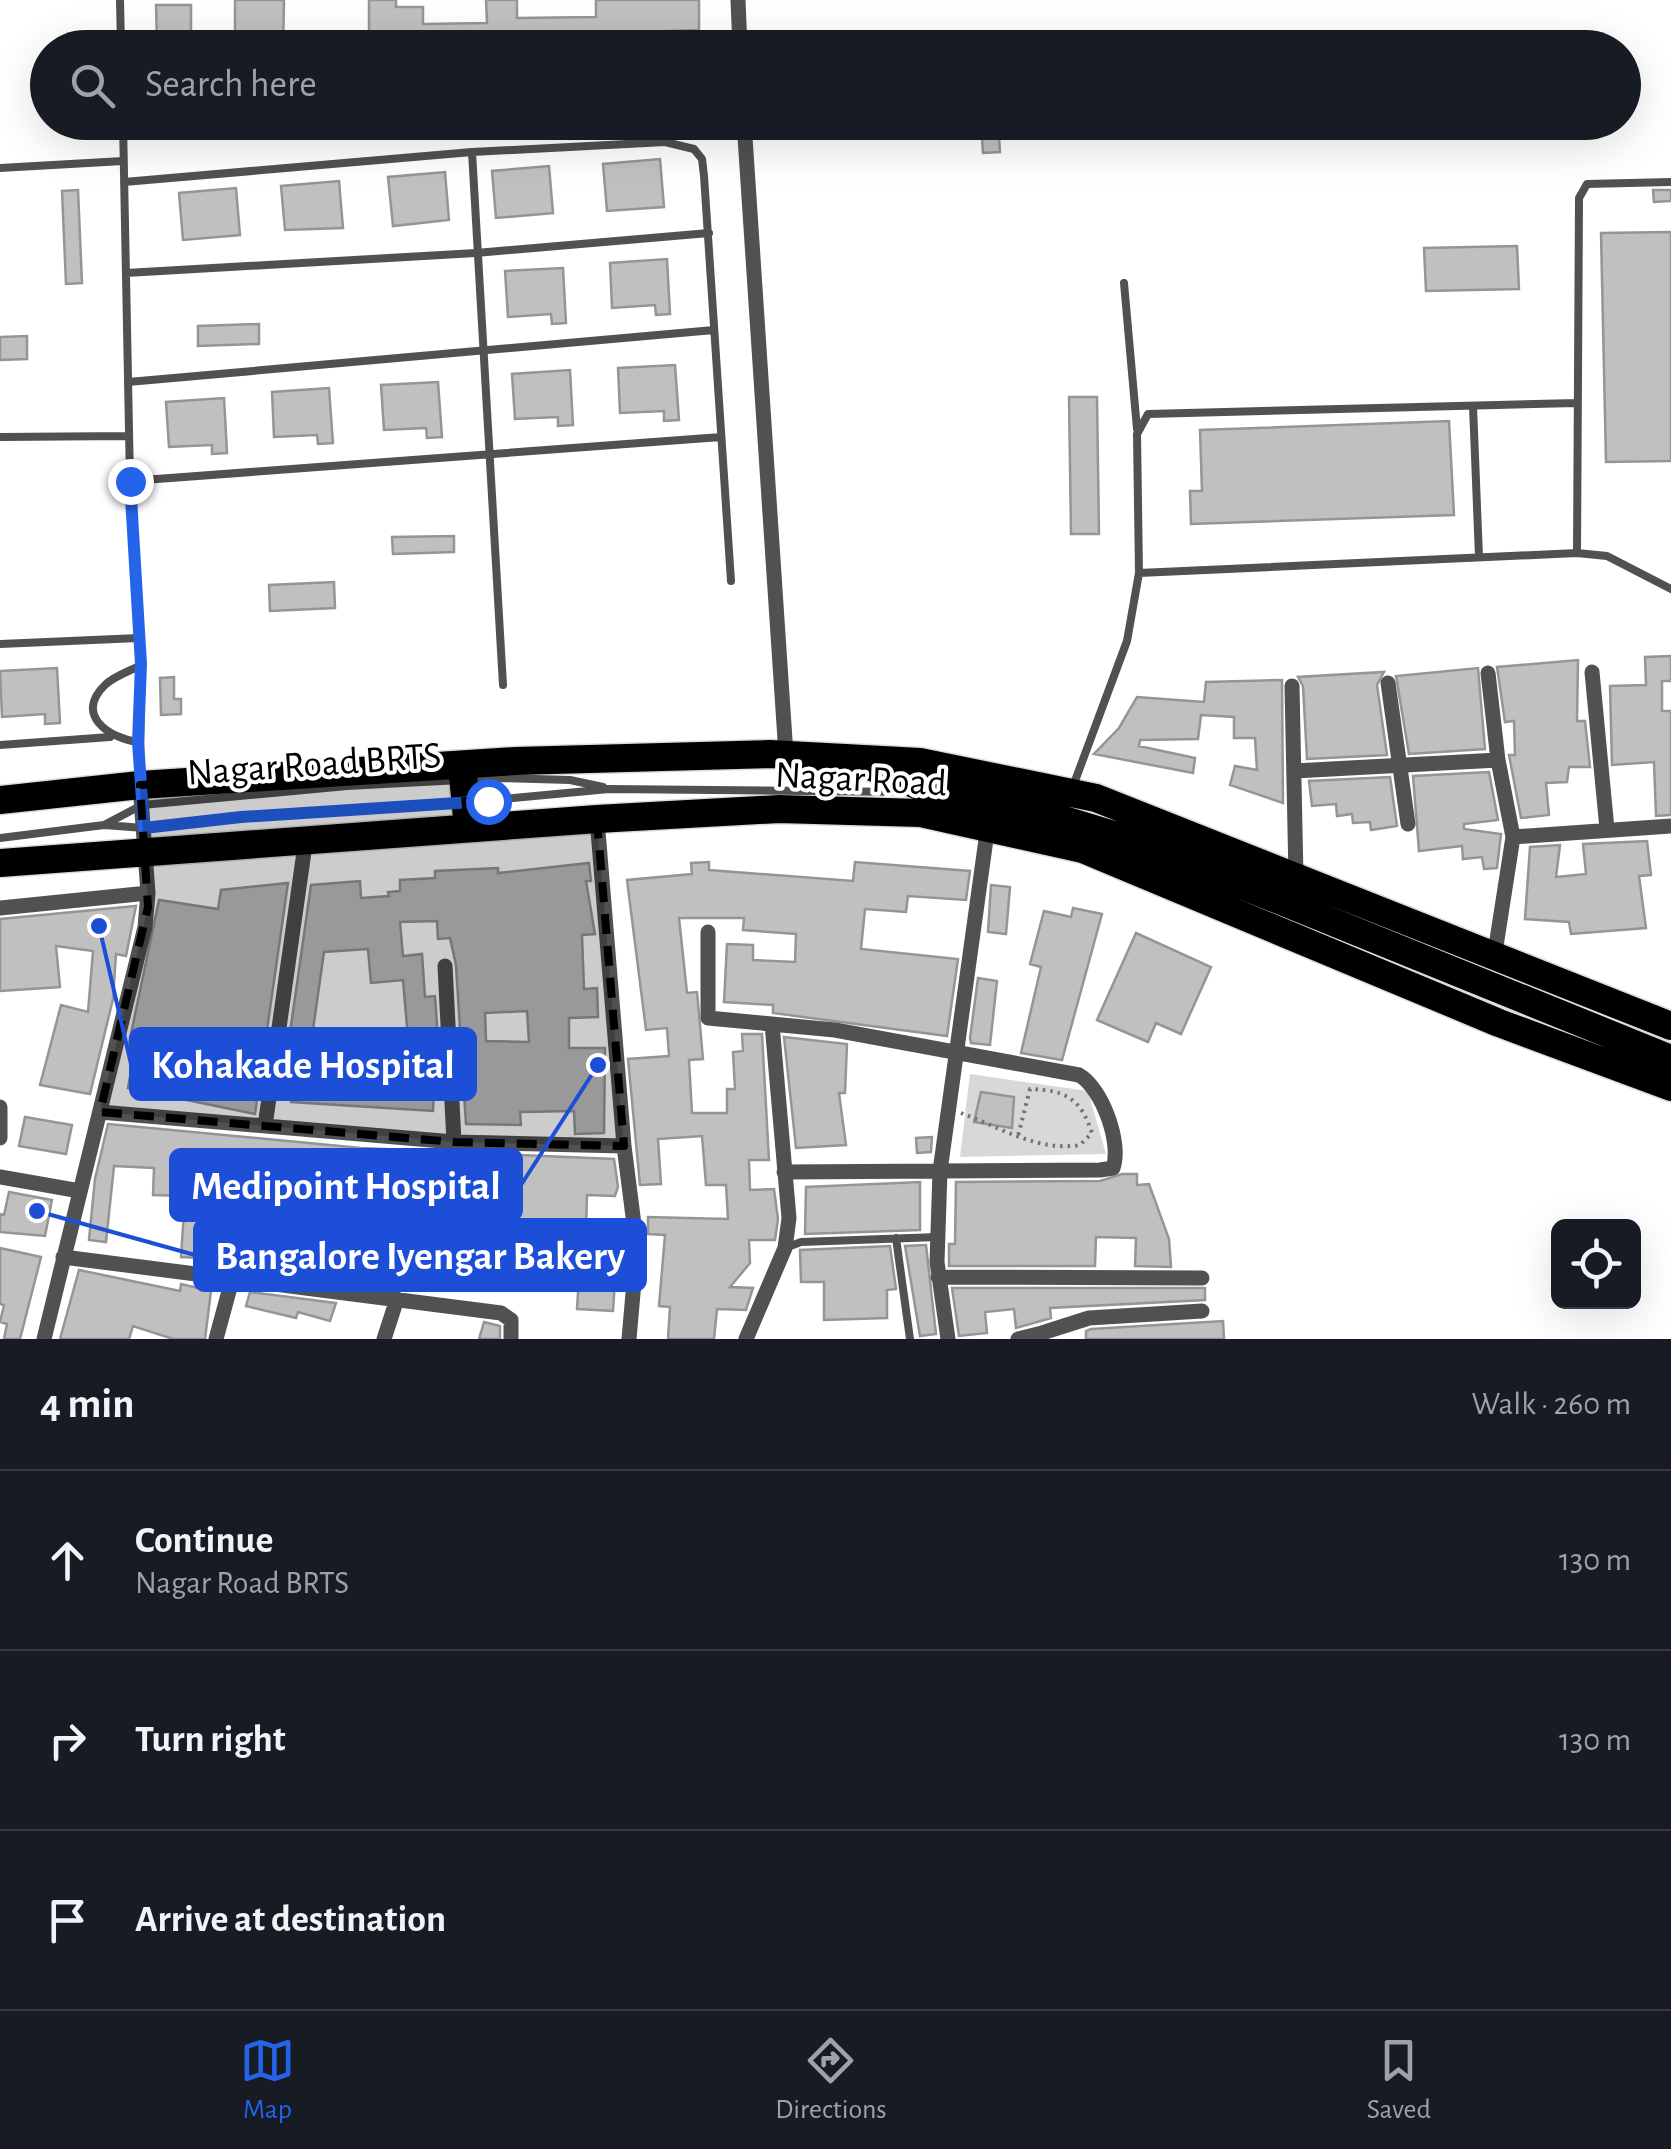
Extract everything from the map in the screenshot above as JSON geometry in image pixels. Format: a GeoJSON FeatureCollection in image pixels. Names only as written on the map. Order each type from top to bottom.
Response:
{"type":"FeatureCollection","features":[{"type":"Feature","properties":{"kind":"highway","name":"Nagar Road"},"geometry":{"type":"LineString","coordinates":[[0,800],[141,795],[465,794],[786,755],[920,762],[1071,792],[1671,1026]]}},
{"type":"Feature","properties":{"kind":"highway"},"geometry":{"type":"LineString","coordinates":[[855,758],[940,795],[1034,811],[1133,841],[1671,1059]]}},
{"type":"Feature","properties":{"kind":"highway","name":"Nagar Road"},"geometry":{"type":"LineString","coordinates":[[0,863],[145,839],[306,838],[465,794],[597,819],[779,809],[921,813],[1082,848],[1500,1023],[1671,1087]]}},
{"type":"Feature","properties":{"kind":"street"},"geometry":{"type":"LineString","coordinates":[[738,0],[739,30]]}},
{"type":"Feature","properties":{"kind":"street"},"geometry":{"type":"LineString","coordinates":[[745,140],[786,755]]}},
{"type":"Feature","properties":{"kind":"street"},"geometry":{"type":"LineString","coordinates":[[1592,672],[1607,829]]}},
{"type":"Feature","properties":{"kind":"street"},"geometry":{"type":"LineString","coordinates":[[1488,673],[1498,760],[1514,837],[1494,959]]}},
{"type":"Feature","properties":{"kind":"street"},"geometry":{"type":"LineString","coordinates":[[1388,683],[1408,824]]}},
{"type":"Feature","properties":{"kind":"street"},"geometry":{"type":"LineString","coordinates":[[1292,686],[1296,877]]}},
{"type":"Feature","properties":{"kind":"street"},"geometry":{"type":"LineString","coordinates":[[1294,771],[1498,760]]}},
{"type":"Feature","properties":{"kind":"street"},"geometry":{"type":"LineString","coordinates":[[44,1339],[145,927],[148,893],[141,795]]}},
{"type":"Feature","properties":{"kind":"street"},"geometry":{"type":"LineString","coordinates":[[597,819],[624,1146],[638,1248],[629,1339]]}},
{"type":"Feature","properties":{"kind":"street"},"geometry":{"type":"LineString","coordinates":[[948,1339],[938,1277],[940,1171],[988,825]]}},
{"type":"Feature","properties":{"kind":"street"},"geometry":{"type":"LineString","coordinates":[[1514,837],[1671,826]]}},
{"type":"Feature","properties":{"kind":"street"},"geometry":{"type":"LineString","coordinates":[[265,1126],[306,838]]}},
{"type":"Feature","properties":{"kind":"street"},"geometry":{"type":"LineString","coordinates":[[0,908],[148,893]]}},
{"type":"Feature","properties":{"kind":"street"},"geometry":{"type":"LineString","coordinates":[[708,932],[708,1018],[835,1030],[1079,1075],[1091,1082],[1117,1157],[1113,1168],[1100,1170],[784,1172]]}},
{"type":"Feature","properties":{"kind":"street"},"geometry":{"type":"LineString","coordinates":[[445,966],[454,1142]]}},
{"type":"Feature","properties":{"kind":"street"},"geometry":{"type":"LineString","coordinates":[[746,1339],[785,1248],[789,1218],[772,1024]]}},
{"type":"Feature","properties":{"kind":"street"},"geometry":{"type":"LineString","coordinates":[[0,1107],[0,1138]]}},
{"type":"Feature","properties":{"kind":"street"},"geometry":{"type":"LineString","coordinates":[[100,1112],[454,1142],[624,1146]]}},
{"type":"Feature","properties":{"kind":"street"},"geometry":{"type":"LineString","coordinates":[[0,1176],[80,1191]]}},
{"type":"Feature","properties":{"kind":"street"},"geometry":{"type":"LineString","coordinates":[[63,1257],[501,1313],[511,1320],[511,1339]]}},
{"type":"Feature","properties":{"kind":"street"},"geometry":{"type":"LineString","coordinates":[[938,1277],[1202,1278]]}},
{"type":"Feature","properties":{"kind":"street"},"geometry":{"type":"LineString","coordinates":[[216,1339],[232,1280]]}},
{"type":"Feature","properties":{"kind":"street"},"geometry":{"type":"LineString","coordinates":[[384,1339],[397,1298]]}},
{"type":"Feature","properties":{"kind":"street"},"geometry":{"type":"LineString","coordinates":[[1018,1339],[1041,1336],[1101,1316],[1202,1311]]}},
{"type":"Feature","properties":{"kind":"lane"},"geometry":{"type":"LineString","coordinates":[[120,0],[121,30]]}},
{"type":"Feature","properties":{"kind":"lane"},"geometry":{"type":"LineString","coordinates":[[0,838],[104,826],[141,795],[141,664],[130,481],[123,140]]}},
{"type":"Feature","properties":{"kind":"lane"},"geometry":{"type":"LineString","coordinates":[[124,182],[472,152],[681,143],[702,159],[731,581]]}},
{"type":"Feature","properties":{"kind":"lane"},"geometry":{"type":"LineString","coordinates":[[472,152],[503,685]]}},
{"type":"Feature","properties":{"kind":"lane"},"geometry":{"type":"LineString","coordinates":[[0,168],[123,161]]}},
{"type":"Feature","properties":{"kind":"lane"},"geometry":{"type":"LineString","coordinates":[[1577,553],[1576,403],[1582,189],[1587,184],[1671,182]]}},
{"type":"Feature","properties":{"kind":"lane"},"geometry":{"type":"LineString","coordinates":[[126,273],[476,253],[709,233]]}},
{"type":"Feature","properties":{"kind":"lane"},"geometry":{"type":"LineString","coordinates":[[1071,792],[1127,640],[1139,573],[1137,434],[1124,283]]}},
{"type":"Feature","properties":{"kind":"lane"},"geometry":{"type":"LineString","coordinates":[[128,382],[714,330]]}},
{"type":"Feature","properties":{"kind":"lane"},"geometry":{"type":"LineString","coordinates":[[1137,434],[1148,414],[1576,403]]}},
{"type":"Feature","properties":{"kind":"lane"},"geometry":{"type":"LineString","coordinates":[[1473,406],[1478,558]]}},
{"type":"Feature","properties":{"kind":"lane"},"geometry":{"type":"LineString","coordinates":[[0,437],[129,436]]}},
{"type":"Feature","properties":{"kind":"lane"},"geometry":{"type":"LineString","coordinates":[[130,481],[721,437]]}},
{"type":"Feature","properties":{"kind":"lane"},"geometry":{"type":"LineString","coordinates":[[1139,573],[1577,553],[1606,556],[1671,590]]}},
{"type":"Feature","properties":{"kind":"lane"},"geometry":{"type":"LineString","coordinates":[[0,644],[139,638]]}},
{"type":"Feature","properties":{"kind":"lane"},"geometry":{"type":"LineString","coordinates":[[115,737],[94,720],[94,698],[107,682],[141,664]]}},
{"type":"Feature","properties":{"kind":"lane"},"geometry":{"type":"LineString","coordinates":[[0,745],[115,737],[138,742]]}},
{"type":"Feature","properties":{"kind":"lane","name":"Nagar Road BRTS"},"geometry":{"type":"LineString","coordinates":[[104,826],[145,839],[241,817],[570,780],[609,788]]}},
{"type":"Feature","properties":{"kind":"lane","name":"Nagar Road BRTS"},"geometry":{"type":"LineString","coordinates":[[465,794],[609,788],[847,788],[940,795]]}},
{"type":"Feature","properties":{"kind":"lane"},"geometry":{"type":"LineString","coordinates":[[785,1248],[801,1242],[938,1236]]}},
{"type":"Feature","properties":{"kind":"lane"},"geometry":{"type":"LineString","coordinates":[[896,1238],[910,1339]]}},
{"type":"Feature","properties":{"kind":"path"},"geometry":{"type":"LineString","coordinates":[[948,1108],[1018,1136],[1065,1148],[1080,1145],[1092,1133],[1082,1105],[1068,1094],[1030,1089],[1018,1136]]}},
{"type":"Feature","properties":{"kind":"highlighted area"},"geometry":{"type":"Polygon","coordinates":[[[462,765],[468,828],[597,819],[624,1146],[454,1142],[100,1112],[148,907],[140,785],[462,765]]]}},
{"type":"Feature","properties":{"kind":"shaded area"},"geometry":{"type":"Polygon","coordinates":[[[970,1074],[1088,1091],[1106,1154],[960,1157],[970,1074]]]}},
{"type":"Feature","properties":{"kind":"building"},"geometry":{"type":"Polygon","coordinates":[[[235,0],[284,0],[283,30],[235,30],[235,0]]]}},
{"type":"Feature","properties":{"kind":"building"},"geometry":{"type":"Polygon","coordinates":[[[369,0],[396,0],[396,7],[423,7],[423,24],[487,23],[486,0],[517,0],[517,18],[596,17],[596,0],[699,0],[699,30],[369,30],[369,0]]]}},
{"type":"Feature","properties":{"kind":"building"},"geometry":{"type":"Polygon","coordinates":[[[156,5],[191,5],[191,30],[157,30],[156,5]]]}},
{"type":"Feature","properties":{"kind":"building"},"geometry":{"type":"Polygon","coordinates":[[[982,140],[999,140],[1000,152],[983,153],[982,140]]]}},
{"type":"Feature","properties":{"kind":"building"},"geometry":{"type":"Polygon","coordinates":[[[660,159],[664,207],[607,211],[603,164],[660,159]]]}},
{"type":"Feature","properties":{"kind":"building"},"geometry":{"type":"Polygon","coordinates":[[[549,166],[553,213],[496,218],[492,171],[549,166]]]}},
{"type":"Feature","properties":{"kind":"building"},"geometry":{"type":"Polygon","coordinates":[[[445,172],[449,220],[393,226],[388,177],[445,172]]]}},
{"type":"Feature","properties":{"kind":"building"},"geometry":{"type":"Polygon","coordinates":[[[339,181],[343,228],[285,230],[281,186],[339,181]]]}},
{"type":"Feature","properties":{"kind":"building"},"geometry":{"type":"Polygon","coordinates":[[[236,188],[240,235],[183,240],[179,193],[236,188]]]}},
{"type":"Feature","properties":{"kind":"building"},"geometry":{"type":"Polygon","coordinates":[[[78,190],[82,283],[66,284],[62,191],[78,190]]]}},
{"type":"Feature","properties":{"kind":"building"},"geometry":{"type":"Polygon","coordinates":[[[1653,190],[1671,190],[1671,201],[1654,202],[1653,190]]]}},
{"type":"Feature","properties":{"kind":"building"},"geometry":{"type":"Polygon","coordinates":[[[1671,232],[1671,461],[1606,462],[1601,233],[1671,232]]]}},
{"type":"Feature","properties":{"kind":"building"},"geometry":{"type":"Polygon","coordinates":[[[1517,246],[1519,289],[1426,291],[1424,248],[1517,246]]]}},
{"type":"Feature","properties":{"kind":"building"},"geometry":{"type":"Polygon","coordinates":[[[667,259],[670,314],[656,315],[655,305],[612,308],[610,263],[667,259]]]}},
{"type":"Feature","properties":{"kind":"building"},"geometry":{"type":"Polygon","coordinates":[[[563,268],[566,323],[552,324],[551,314],[508,317],[505,271],[563,268]]]}},
{"type":"Feature","properties":{"kind":"building"},"geometry":{"type":"Polygon","coordinates":[[[259,324],[259,344],[198,346],[198,326],[259,324]]]}},
{"type":"Feature","properties":{"kind":"building"},"geometry":{"type":"Polygon","coordinates":[[[27,336],[27,359],[0,360],[0,337],[27,336]]]}},
{"type":"Feature","properties":{"kind":"building"},"geometry":{"type":"Polygon","coordinates":[[[675,365],[679,420],[664,421],[664,411],[620,413],[618,368],[675,365]]]}},
{"type":"Feature","properties":{"kind":"building"},"geometry":{"type":"Polygon","coordinates":[[[570,370],[573,425],[558,426],[558,417],[515,419],[512,374],[570,370]]]}},
{"type":"Feature","properties":{"kind":"building"},"geometry":{"type":"Polygon","coordinates":[[[438,382],[442,437],[427,438],[426,428],[384,430],[381,385],[438,382]]]}},
{"type":"Feature","properties":{"kind":"building"},"geometry":{"type":"Polygon","coordinates":[[[329,388],[333,443],[318,444],[317,435],[274,437],[272,392],[329,388]]]}},
{"type":"Feature","properties":{"kind":"building"},"geometry":{"type":"Polygon","coordinates":[[[1069,397],[1097,397],[1099,534],[1071,534],[1069,397]]]}},
{"type":"Feature","properties":{"kind":"building"},"geometry":{"type":"Polygon","coordinates":[[[224,398],[227,453],[212,454],[212,445],[169,447],[166,402],[224,398]]]}},
{"type":"Feature","properties":{"kind":"building"},"geometry":{"type":"Polygon","coordinates":[[[1449,421],[1454,515],[1191,524],[1190,491],[1202,491],[1200,430],[1449,421]]]}},
{"type":"Feature","properties":{"kind":"building"},"geometry":{"type":"Polygon","coordinates":[[[454,536],[454,552],[393,554],[392,537],[454,536]]]}},
{"type":"Feature","properties":{"kind":"building"},"geometry":{"type":"Polygon","coordinates":[[[334,582],[335,608],[270,611],[269,585],[334,582]]]}},
{"type":"Feature","properties":{"kind":"building"},"geometry":{"type":"Polygon","coordinates":[[[1671,656],[1671,681],[1662,681],[1662,711],[1671,711],[1671,815],[1656,816],[1654,762],[1612,765],[1610,686],[1646,685],[1645,657],[1671,656]]]}},
{"type":"Feature","properties":{"kind":"building"},"geometry":{"type":"Polygon","coordinates":[[[1578,660],[1577,721],[1585,721],[1590,767],[1569,767],[1567,782],[1546,783],[1549,815],[1521,818],[1509,755],[1515,755],[1514,721],[1505,722],[1497,667],[1578,660]]]}},
{"type":"Feature","properties":{"kind":"building"},"geometry":{"type":"Polygon","coordinates":[[[57,668],[60,723],[45,724],[45,714],[2,717],[0,671],[57,668]]]}},
{"type":"Feature","properties":{"kind":"building"},"geometry":{"type":"Polygon","coordinates":[[[1478,668],[1485,749],[1409,754],[1396,676],[1478,668]]]}},
{"type":"Feature","properties":{"kind":"building"},"geometry":{"type":"Polygon","coordinates":[[[1384,672],[1377,685],[1387,755],[1307,759],[1303,686],[1298,677],[1384,672]]]}},
{"type":"Feature","properties":{"kind":"building"},"geometry":{"type":"Polygon","coordinates":[[[174,677],[174,699],[181,699],[181,714],[161,715],[160,678],[174,677]]]}},
{"type":"Feature","properties":{"kind":"building"},"geometry":{"type":"Polygon","coordinates":[[[1282,680],[1283,803],[1230,785],[1235,766],[1257,770],[1255,738],[1234,738],[1234,717],[1201,715],[1198,739],[1140,740],[1139,746],[1195,758],[1193,773],[1094,754],[1119,728],[1137,697],[1204,702],[1206,682],[1282,680]]]}},
{"type":"Feature","properties":{"kind":"building"},"geometry":{"type":"Polygon","coordinates":[[[1489,772],[1498,820],[1464,824],[1464,829],[1501,834],[1497,868],[1484,869],[1482,857],[1463,859],[1462,846],[1419,851],[1413,776],[1489,772]]]}},
{"type":"Feature","properties":{"kind":"building"},"geometry":{"type":"Polygon","coordinates":[[[1390,777],[1397,826],[1371,830],[1370,822],[1353,823],[1352,814],[1337,816],[1336,804],[1312,806],[1309,781],[1390,777]]]}},
{"type":"Feature","properties":{"kind":"building"},"geometry":{"type":"Polygon","coordinates":[[[1647,841],[1651,875],[1639,876],[1646,928],[1571,934],[1569,922],[1525,919],[1530,847],[1560,845],[1556,877],[1586,874],[1583,844],[1647,841]]]}},
{"type":"Feature","properties":{"kind":"building"},"geometry":{"type":"Polygon","coordinates":[[[709,862],[709,870],[853,881],[855,862],[970,871],[966,900],[908,896],[906,912],[865,909],[861,949],[958,959],[947,1036],[773,1013],[773,1005],[724,1002],[727,944],[753,945],[753,960],[795,962],[796,934],[743,930],[744,918],[679,918],[687,993],[697,992],[703,1059],[689,1060],[692,1113],[727,1113],[727,1089],[735,1089],[733,1052],[743,1051],[742,1034],[762,1034],[769,1160],[749,1160],[750,1190],[774,1189],[778,1219],[775,1240],[749,1240],[750,1263],[730,1287],[753,1288],[746,1310],[717,1309],[714,1339],[668,1339],[670,1307],[659,1306],[665,1235],[648,1234],[648,1217],[728,1219],[726,1185],[706,1185],[702,1136],[658,1139],[661,1184],[640,1185],[628,1059],[669,1056],[667,1028],[646,1030],[627,880],[692,874],[691,863],[709,862]]]}},
{"type":"Feature","properties":{"kind":"building"},"geometry":{"type":"Polygon","coordinates":[[[589,863],[591,881],[586,881],[595,934],[582,935],[584,989],[597,988],[598,1017],[569,1018],[569,1048],[605,1048],[604,1133],[575,1134],[574,1111],[520,1112],[521,1125],[466,1124],[456,965],[450,938],[438,939],[437,921],[400,922],[403,956],[422,954],[425,997],[435,996],[438,1040],[426,1041],[427,1048],[409,1050],[403,980],[371,983],[368,949],[324,952],[306,1079],[434,1087],[433,1111],[291,1102],[292,1076],[284,1075],[311,885],[360,881],[361,898],[389,896],[388,892],[400,891],[400,880],[435,878],[435,871],[498,868],[498,873],[589,863]],[[527,1011],[485,1013],[486,1041],[529,1042],[527,1011]]]}},
{"type":"Feature","properties":{"kind":"building"},"geometry":{"type":"Polygon","coordinates":[[[288,883],[255,1114],[128,1088],[135,1049],[128,1048],[159,900],[218,909],[221,890],[288,883]]]}},
{"type":"Feature","properties":{"kind":"building"},"geometry":{"type":"Polygon","coordinates":[[[991,885],[1010,887],[1006,934],[988,932],[991,885]]]}},
{"type":"Feature","properties":{"kind":"building"},"geometry":{"type":"Polygon","coordinates":[[[136,906],[126,956],[116,954],[113,999],[90,1094],[40,1085],[61,1005],[88,1012],[93,951],[56,946],[60,987],[0,991],[0,919],[136,906]]]}},
{"type":"Feature","properties":{"kind":"building"},"geometry":{"type":"Polygon","coordinates":[[[1073,908],[1102,914],[1062,1060],[1021,1053],[1041,967],[1030,964],[1044,911],[1071,917],[1073,908]]]}},
{"type":"Feature","properties":{"kind":"building"},"geometry":{"type":"Polygon","coordinates":[[[1136,933],[1211,967],[1181,1034],[1156,1023],[1148,1042],[1097,1020],[1136,933]]]}},
{"type":"Feature","properties":{"kind":"building"},"geometry":{"type":"Polygon","coordinates":[[[978,978],[997,981],[990,1045],[971,1043],[970,1038],[978,978]]]}},
{"type":"Feature","properties":{"kind":"building"},"geometry":{"type":"Polygon","coordinates":[[[784,1037],[847,1044],[845,1093],[839,1093],[846,1145],[796,1148],[784,1037]]]}},
{"type":"Feature","properties":{"kind":"building"},"geometry":{"type":"Polygon","coordinates":[[[981,1092],[1014,1097],[1012,1128],[974,1122],[981,1092]]]}},
{"type":"Feature","properties":{"kind":"building"},"geometry":{"type":"Polygon","coordinates":[[[25,1117],[72,1125],[66,1154],[19,1146],[25,1117]]]}},
{"type":"Feature","properties":{"kind":"building"},"geometry":{"type":"Polygon","coordinates":[[[108,1124],[361,1148],[614,1159],[618,1187],[615,1196],[587,1195],[585,1264],[527,1260],[526,1276],[486,1273],[489,1211],[460,1209],[460,1216],[456,1215],[454,1288],[423,1287],[423,1278],[382,1273],[342,1270],[341,1277],[293,1275],[218,1264],[219,1259],[181,1257],[185,1196],[153,1195],[154,1168],[114,1166],[106,1242],[89,1240],[95,1179],[108,1124]],[[261,1156],[260,1167],[229,1165],[227,1205],[260,1207],[261,1185],[290,1186],[290,1157],[261,1156]]]}},
{"type":"Feature","properties":{"kind":"building"},"geometry":{"type":"Polygon","coordinates":[[[932,1137],[931,1152],[917,1153],[916,1138],[932,1137]]]}},
{"type":"Feature","properties":{"kind":"building"},"geometry":{"type":"Polygon","coordinates":[[[1137,1174],[1137,1185],[1149,1184],[1169,1239],[1171,1267],[1135,1266],[1136,1238],[1096,1237],[1095,1266],[949,1266],[949,1244],[955,1244],[956,1182],[1100,1181],[1137,1174]]]}},
{"type":"Feature","properties":{"kind":"building"},"geometry":{"type":"Polygon","coordinates":[[[920,1182],[920,1230],[805,1234],[806,1187],[920,1182]]]}},
{"type":"Feature","properties":{"kind":"building"},"geometry":{"type":"Polygon","coordinates":[[[9,1192],[52,1200],[45,1236],[0,1232],[0,1214],[4,1215],[9,1192]]]}},
{"type":"Feature","properties":{"kind":"building"},"geometry":{"type":"Polygon","coordinates":[[[926,1245],[936,1334],[920,1336],[905,1246],[926,1245]]]}},
{"type":"Feature","properties":{"kind":"building"},"geometry":{"type":"Polygon","coordinates":[[[890,1246],[896,1289],[887,1290],[887,1318],[824,1320],[824,1282],[801,1282],[800,1250],[890,1246]]]}},
{"type":"Feature","properties":{"kind":"building"},"geometry":{"type":"Polygon","coordinates":[[[0,1248],[41,1257],[20,1339],[4,1339],[7,1324],[0,1322],[4,1305],[0,1304],[0,1248]]]}},
{"type":"Feature","properties":{"kind":"building"},"geometry":{"type":"Polygon","coordinates":[[[79,1270],[180,1291],[181,1284],[211,1291],[205,1339],[173,1339],[133,1326],[129,1339],[60,1339],[79,1270]]]}},
{"type":"Feature","properties":{"kind":"building"},"geometry":{"type":"Polygon","coordinates":[[[579,1277],[615,1280],[613,1311],[577,1309],[579,1277]]]}},
{"type":"Feature","properties":{"kind":"building"},"geometry":{"type":"Polygon","coordinates":[[[952,1288],[1205,1288],[1205,1300],[1050,1308],[1051,1318],[1016,1328],[1014,1309],[985,1312],[987,1333],[959,1336],[952,1288]]]}},
{"type":"Feature","properties":{"kind":"building"},"geometry":{"type":"Polygon","coordinates":[[[250,1292],[336,1303],[330,1321],[298,1312],[296,1318],[246,1306],[250,1292]]]}},
{"type":"Feature","properties":{"kind":"building"},"geometry":{"type":"Polygon","coordinates":[[[1223,1321],[1224,1339],[1086,1339],[1086,1331],[1091,1329],[1223,1321]]]}},
{"type":"Feature","properties":{"kind":"building"},"geometry":{"type":"Polygon","coordinates":[[[484,1322],[500,1326],[500,1339],[479,1339],[484,1322]]]}},
{"type":"Feature","properties":{"kind":"place","name":"Kohakade Hospital"},"geometry":{"type":"Point","coordinates":[99,926]}},
{"type":"Feature","properties":{"kind":"place","name":"Medipoint Hospital"},"geometry":{"type":"Point","coordinates":[598,1065]}},
{"type":"Feature","properties":{"kind":"place","name":"Bangalore Iyengar Bakery"},"geometry":{"type":"Point","coordinates":[37,1211]}},
{"type":"Feature","properties":{"kind":"route"},"geometry":{"type":"LineString","coordinates":[[130,481],[141,664],[138,742],[144,828],[241,817],[488,801]]}}]}
